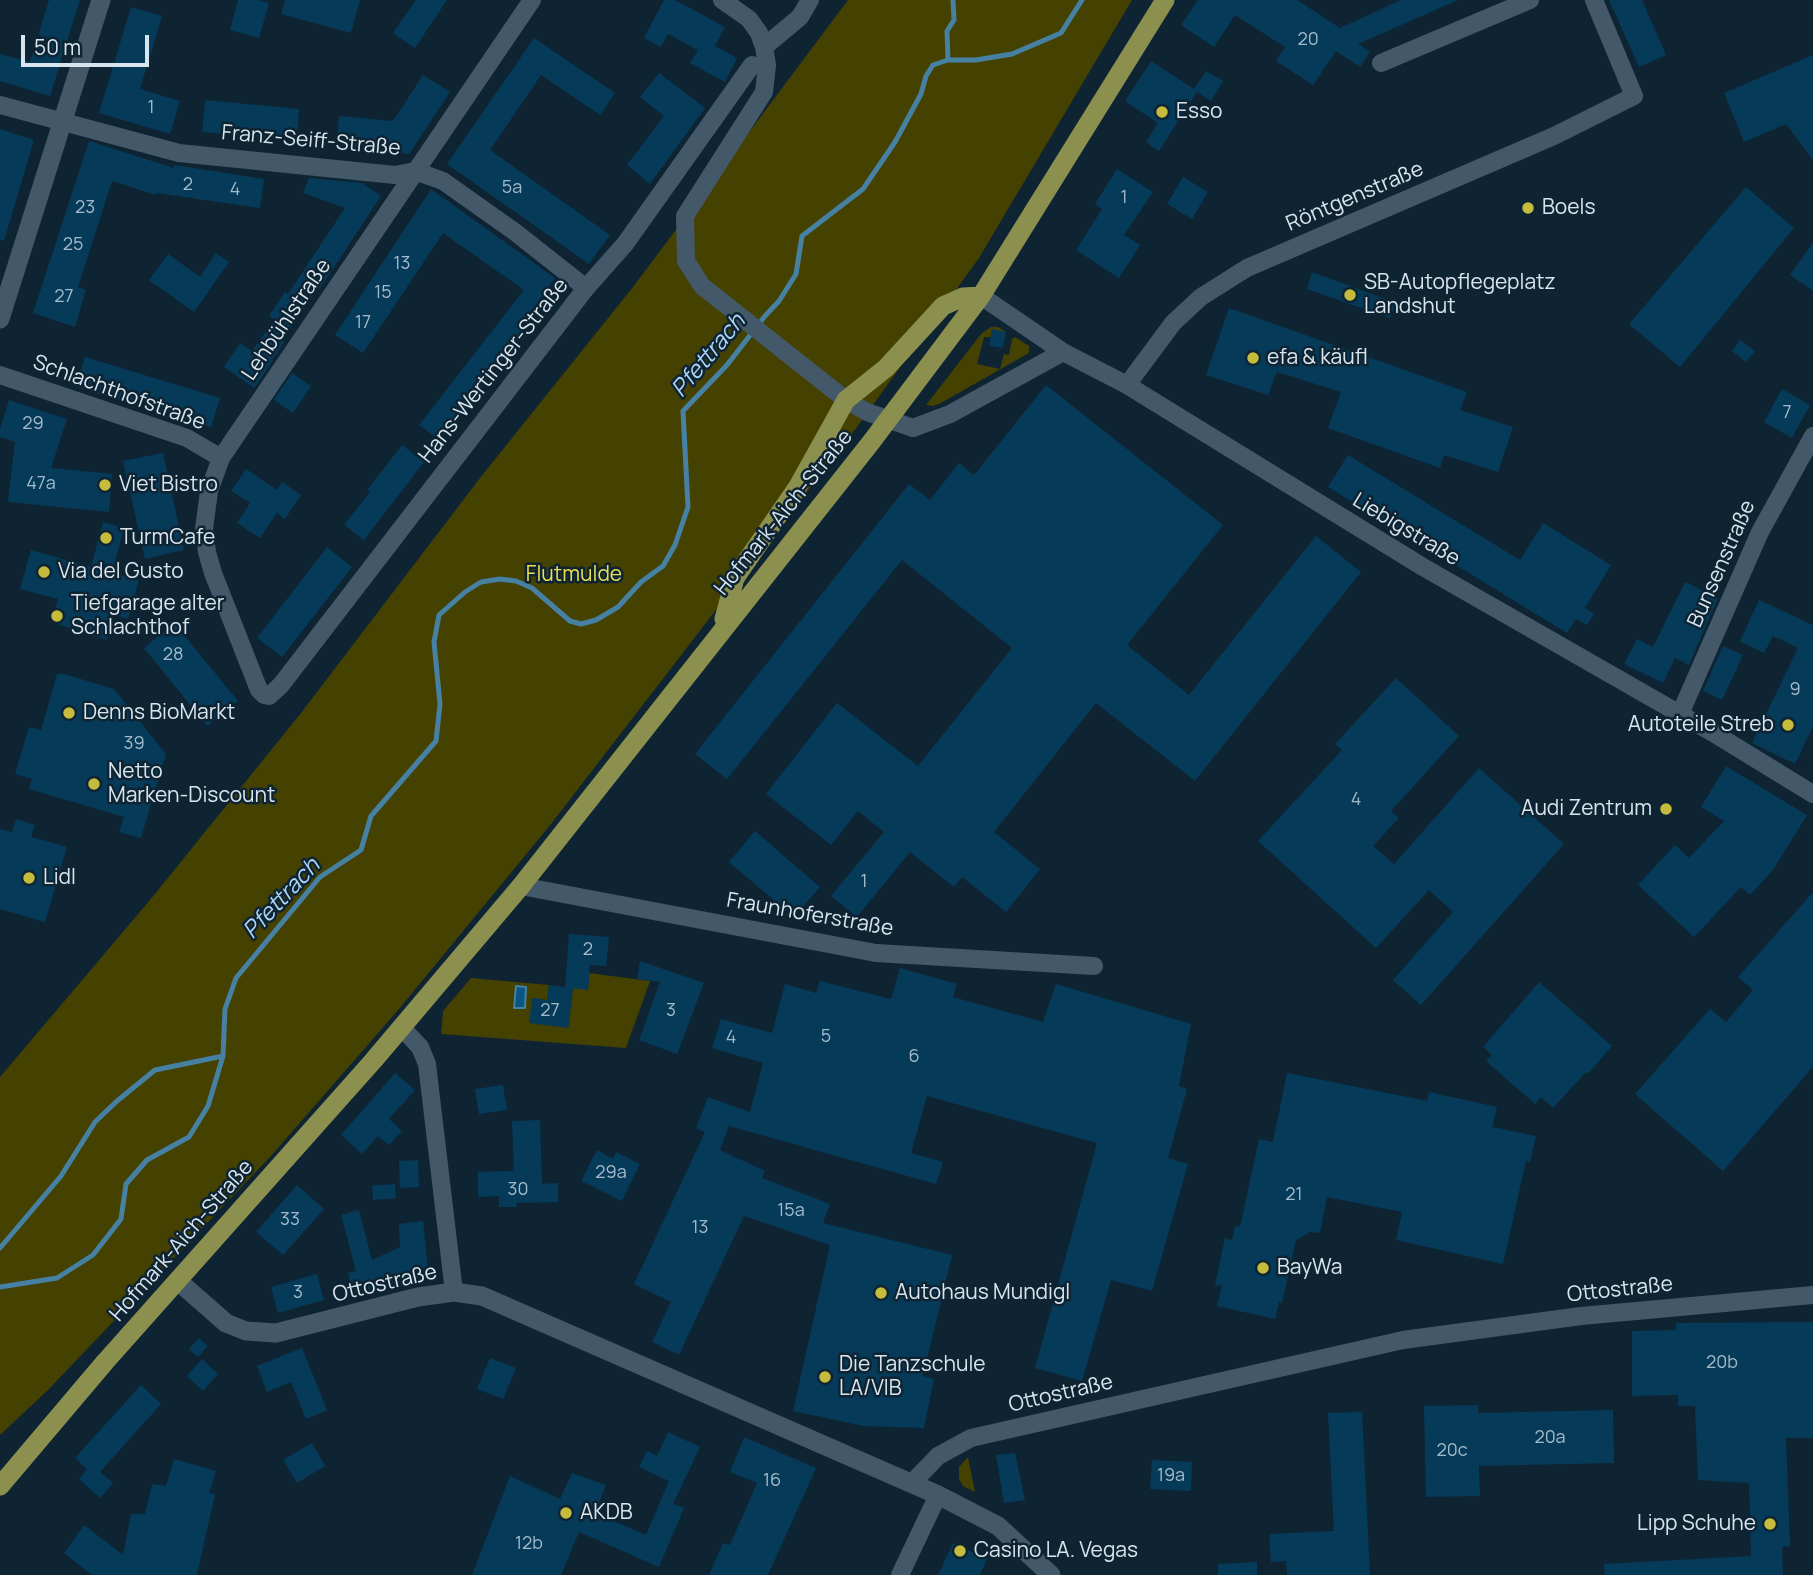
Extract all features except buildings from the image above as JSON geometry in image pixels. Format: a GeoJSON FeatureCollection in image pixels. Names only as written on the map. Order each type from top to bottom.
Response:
{"type":"FeatureCollection","features":[{"type":"Feature","properties":{"kind":"main road","name":"Hofmark-Aich-Straße"},"geometry":{"type":"LineString","coordinates":[[0,1486],[521,886],[720,630],[872,441],[981,296],[1165,0]]}},
{"type":"Feature","properties":{"kind":"main road"},"geometry":{"type":"LineString","coordinates":[[720,630],[735,578],[797,488],[846,400],[886,368],[943,306],[963,297],[981,296]]}},
{"type":"Feature","properties":{"kind":"street"},"geometry":{"type":"LineString","coordinates":[[0,319],[101,0]]}},
{"type":"Feature","properties":{"kind":"street","name":"Lehbühlstraße"},"geometry":{"type":"LineString","coordinates":[[264,695],[259,690],[212,573],[207,552],[204,529],[209,491],[221,458],[532,0]]}},
{"type":"Feature","properties":{"kind":"street"},"geometry":{"type":"LineString","coordinates":[[722,0],[749,19],[759,33],[767,65],[765,92],[685,216],[687,261],[702,286],[846,400],[866,412],[913,428],[950,414],[1063,352]]}},
{"type":"Feature","properties":{"kind":"street"},"geometry":{"type":"LineString","coordinates":[[764,47],[800,17],[810,0]]}},
{"type":"Feature","properties":{"kind":"street"},"geometry":{"type":"LineString","coordinates":[[1381,63],[1530,0]]}},
{"type":"Feature","properties":{"kind":"street","name":"Röntgenstraße"},"geometry":{"type":"LineString","coordinates":[[1127,385],[1173,323],[1201,298],[1247,268],[1554,136],[1634,96],[1594,0]]}},
{"type":"Feature","properties":{"kind":"street","name":"Hans-Wertinger-Straße"},"geometry":{"type":"LineString","coordinates":[[264,695],[269,696],[281,685],[586,288],[625,244],[752,65]]}},
{"type":"Feature","properties":{"kind":"street","name":"Franz-Seiff-Straße"},"geometry":{"type":"LineString","coordinates":[[0,106],[179,153],[395,175],[415,171],[443,181],[515,232],[586,288]]}},
{"type":"Feature","properties":{"kind":"street","name":"Liebigstraße"},"geometry":{"type":"LineString","coordinates":[[981,296],[1063,352],[1127,385],[1417,564],[1681,714],[1813,794]]}},
{"type":"Feature","properties":{"kind":"street","name":"Schlachthofstraße"},"geometry":{"type":"LineString","coordinates":[[0,375],[187,438],[221,458]]}},
{"type":"Feature","properties":{"kind":"street","name":"Bunsenstraße"},"geometry":{"type":"LineString","coordinates":[[1681,714],[1760,532],[1813,436]]}},
{"type":"Feature","properties":{"kind":"street","name":"Fraunhoferstraße"},"geometry":{"type":"LineString","coordinates":[[521,886],[876,953],[1094,966]]}},
{"type":"Feature","properties":{"kind":"street"},"geometry":{"type":"LineString","coordinates":[[401,1027],[420,1047],[427,1064],[454,1292]]}},
{"type":"Feature","properties":{"kind":"street","name":"Ottostraße"},"geometry":{"type":"LineString","coordinates":[[178,1281],[226,1323],[246,1331],[276,1333],[418,1297],[454,1292],[482,1296],[912,1483],[937,1456],[971,1438],[1396,1342],[1581,1316],[1813,1295]]}},
{"type":"Feature","properties":{"kind":"street"},"geometry":{"type":"LineString","coordinates":[[912,1483],[998,1526],[1052,1575]]}},
{"type":"Feature","properties":{"kind":"street"},"geometry":{"type":"LineString","coordinates":[[900,1575],[938,1495]]}},
{"type":"Feature","properties":{"kind":"green space","name":"Flutmulde"},"geometry":{"type":"Polygon","coordinates":[[[848,0],[1132,0],[979,258],[857,427],[551,824],[399,1009],[271,1156],[48,1390],[0,1435],[0,1077],[150,900],[301,713],[480,478],[633,287],[848,0]]]}},
{"type":"Feature","properties":{"kind":"green space"},"geometry":{"type":"Polygon","coordinates":[[[991,327],[998,327],[1006,332],[984,337],[977,364],[1000,369],[1004,354],[1009,355],[1012,339],[1015,337],[1029,346],[1029,353],[941,403],[926,405],[982,333],[991,327]]]}},
{"type":"Feature","properties":{"kind":"green space"},"geometry":{"type":"Polygon","coordinates":[[[589,973],[650,981],[626,1048],[441,1034],[443,1011],[471,978],[549,985],[547,1000],[532,998],[568,1028],[573,988],[588,989],[589,973]]]}},
{"type":"Feature","properties":{"kind":"green space"},"geometry":{"type":"Polygon","coordinates":[[[968,1457],[975,1492],[963,1486],[959,1479],[959,1467],[968,1457]]]}},
{"type":"Feature","properties":{"kind":"water"},"geometry":{"type":"Polygon","coordinates":[[[516,986],[526,987],[525,1008],[514,1008],[516,986]]]}},
{"type":"Feature","properties":{"kind":"waterway","name":"Pfettrach"},"geometry":{"type":"LineString","coordinates":[[0,1287],[57,1278],[93,1255],[121,1219],[126,1184],[147,1160],[189,1137],[208,1106],[223,1056],[225,1009],[236,978],[320,877],[361,850],[371,816],[436,741],[440,704],[434,642],[439,615],[481,582],[500,579],[516,581],[532,588],[570,621],[581,624],[596,620],[618,607],[641,582],[663,566],[675,545],[688,507],[683,411],[727,365],[779,301],[796,274],[802,236],[863,189],[895,142],[933,65],[948,60],[947,31],[954,20],[953,0]]}},
{"type":"Feature","properties":{"kind":"waterway","name":"Pfettrach"},"geometry":{"type":"LineString","coordinates":[[948,60],[976,60],[1012,54],[1061,33],[1082,0]]}},
{"type":"Feature","properties":{"kind":"waterway"},"geometry":{"type":"LineString","coordinates":[[0,1248],[61,1176],[95,1122],[117,1101],[155,1070],[223,1056]]}},
{"type":"Feature","properties":{"kind":"place","name":"Esso"},"geometry":{"type":"Point","coordinates":[1162,112]}},
{"type":"Feature","properties":{"kind":"place","name":"Boels"},"geometry":{"type":"Point","coordinates":[1528,208]}},
{"type":"Feature","properties":{"kind":"place","name":"SB-Autopflegeplatz Landshut"},"geometry":{"type":"Point","coordinates":[1350,295]}},
{"type":"Feature","properties":{"kind":"place","name":"efa & käufl"},"geometry":{"type":"Point","coordinates":[1253,358]}},
{"type":"Feature","properties":{"kind":"place","name":"Viet Bistro"},"geometry":{"type":"Point","coordinates":[105,485]}},
{"type":"Feature","properties":{"kind":"place","name":"TurmCafe"},"geometry":{"type":"Point","coordinates":[106,538]}},
{"type":"Feature","properties":{"kind":"place","name":"Via del Gusto"},"geometry":{"type":"Point","coordinates":[44,572]}},
{"type":"Feature","properties":{"kind":"place","name":"Tiefgarage alter Schlachthof"},"geometry":{"type":"Point","coordinates":[57,616]}},
{"type":"Feature","properties":{"kind":"place","name":"Denns BioMarkt"},"geometry":{"type":"Point","coordinates":[69,713]}},
{"type":"Feature","properties":{"kind":"place","name":"Autoteile Streb"},"geometry":{"type":"Point","coordinates":[1788,725]}},
{"type":"Feature","properties":{"kind":"place","name":"Netto Marken-Discount"},"geometry":{"type":"Point","coordinates":[94,784]}},
{"type":"Feature","properties":{"kind":"place","name":"Audi Zentrum"},"geometry":{"type":"Point","coordinates":[1666,809]}},
{"type":"Feature","properties":{"kind":"place","name":"Lidl"},"geometry":{"type":"Point","coordinates":[29,878]}},
{"type":"Feature","properties":{"kind":"place","name":"BayWa"},"geometry":{"type":"Point","coordinates":[1263,1268]}},
{"type":"Feature","properties":{"kind":"place","name":"Autohaus Mundigl"},"geometry":{"type":"Point","coordinates":[881,1293]}},
{"type":"Feature","properties":{"kind":"place","name":"Die Tanzschule LA/VIB"},"geometry":{"type":"Point","coordinates":[825,1377]}},
{"type":"Feature","properties":{"kind":"place","name":"AKDB"},"geometry":{"type":"Point","coordinates":[566,1513]}},
{"type":"Feature","properties":{"kind":"place","name":"Lipp Schuhe"},"geometry":{"type":"Point","coordinates":[1770,1524]}},
{"type":"Feature","properties":{"kind":"place","name":"Casino LA. Vegas"},"geometry":{"type":"Point","coordinates":[960,1551]}}]}
